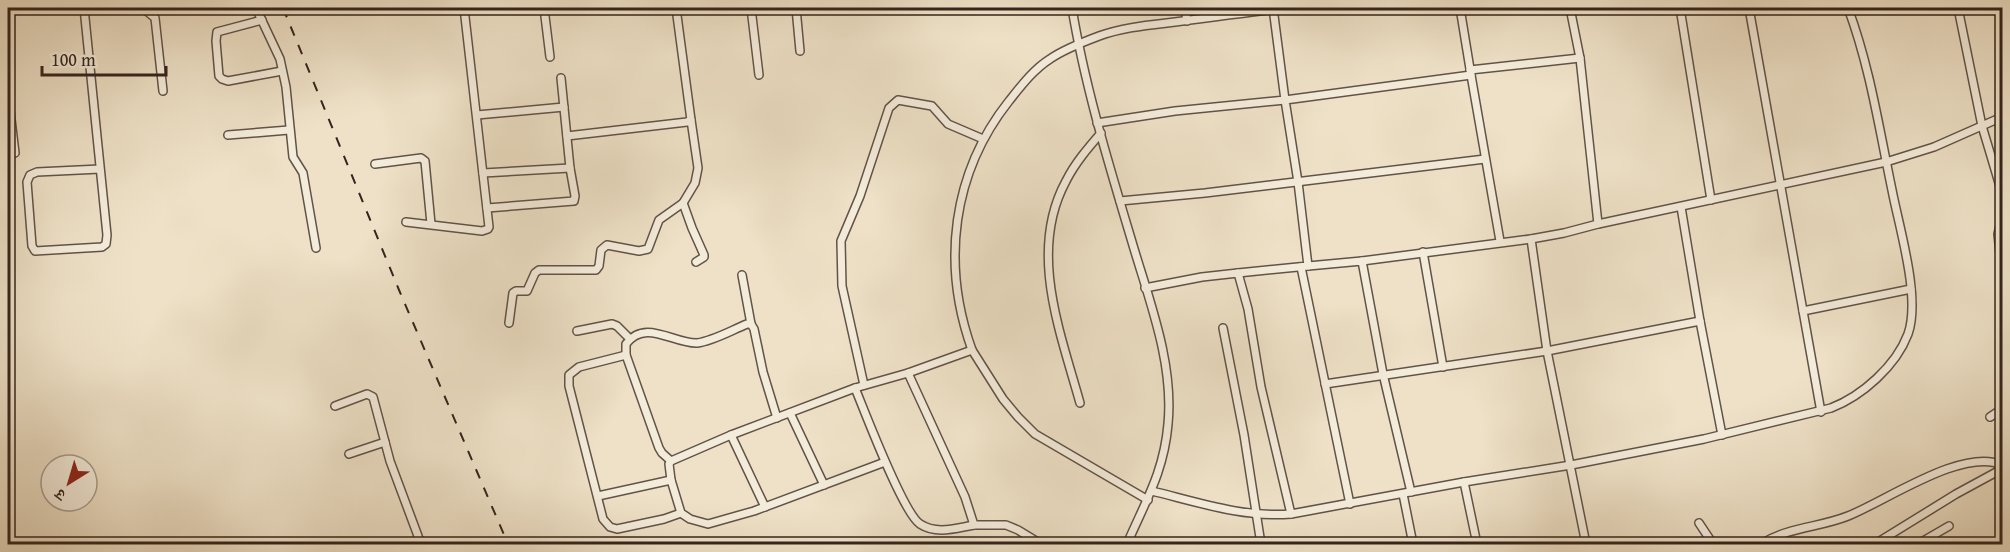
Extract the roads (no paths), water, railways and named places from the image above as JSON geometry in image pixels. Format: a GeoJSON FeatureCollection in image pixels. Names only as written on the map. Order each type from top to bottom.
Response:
{"type":"FeatureCollection","features":[{"type":"Feature","properties":{"kind":"street"},"geometry":{"type":"LineString","coordinates":[[84,8],[100,169],[106,244],[102,247],[35,251],[32,246],[27,182],[30,175],[37,172],[100,169]]}},
{"type":"Feature","properties":{"kind":"street"},"geometry":{"type":"LineString","coordinates":[[143,8],[155,18],[163,91]]}},
{"type":"Feature","properties":{"kind":"street"},"geometry":{"type":"LineString","coordinates":[[255,8],[280,59],[294,159],[303,173],[316,248]]}},
{"type":"Feature","properties":{"kind":"street"},"geometry":{"type":"LineString","coordinates":[[406,222],[486,231],[489,227],[464,8]]}},
{"type":"Feature","properties":{"kind":"street"},"geometry":{"type":"LineString","coordinates":[[544,8],[550,57]]}},
{"type":"Feature","properties":{"kind":"street"},"geometry":{"type":"LineString","coordinates":[[509,323],[513,293],[527,291],[537,271],[596,270],[599,266],[601,250],[607,245],[645,251],[651,245],[659,220],[682,202],[695,183],[698,168],[691,120],[692,111],[676,8]]}},
{"type":"Feature","properties":{"kind":"street"},"geometry":{"type":"LineString","coordinates":[[751,8],[759,75]]}},
{"type":"Feature","properties":{"kind":"street"},"geometry":{"type":"LineString","coordinates":[[796,8],[800,51]]}},
{"type":"Feature","properties":{"kind":"street"},"geometry":{"type":"LineString","coordinates":[[1072,8],[1097,123],[1145,288],[1167,379],[1167,436],[1152,491],[1127,544]]}},
{"type":"Feature","properties":{"kind":"street"},"geometry":{"type":"LineString","coordinates":[[1185,8],[1187,21]]}},
{"type":"Feature","properties":{"kind":"street"},"geometry":{"type":"LineString","coordinates":[[1273,8],[1298,182],[1304,266],[1350,504]]}},
{"type":"Feature","properties":{"kind":"street"},"geometry":{"type":"LineString","coordinates":[[1148,500],[1035,434],[1003,399],[972,350],[966,333],[954,257],[956,223],[962,192],[975,153],[1001,110],[1050,58],[1113,31],[1273,8],[1288,8]]}},
{"type":"Feature","properties":{"kind":"street"},"geometry":{"type":"LineString","coordinates":[[1460,8],[1500,242]]}},
{"type":"Feature","properties":{"kind":"street"},"geometry":{"type":"LineString","coordinates":[[1570,8],[1580,58],[1598,224]]}},
{"type":"Feature","properties":{"kind":"street"},"geometry":{"type":"LineString","coordinates":[[1680,8],[1711,200]]}},
{"type":"Feature","properties":{"kind":"street"},"geometry":{"type":"LineString","coordinates":[[1749,8],[1821,412]]}},
{"type":"Feature","properties":{"kind":"street"},"geometry":{"type":"LineString","coordinates":[[1152,491],[1257,514],[1291,514],[1571,465],[1722,435],[1821,412],[1857,396],[1870,386],[1888,364],[1908,334],[1912,315],[1911,289],[1867,64],[1848,8]]}},
{"type":"Feature","properties":{"kind":"street"},"geometry":{"type":"LineString","coordinates":[[1958,8],[1982,126],[2002,193]]}},
{"type":"Feature","properties":{"kind":"street"},"geometry":{"type":"LineString","coordinates":[[262,20],[218,32],[216,41],[219,76],[228,81],[282,71]]}},
{"type":"Feature","properties":{"kind":"street"},"geometry":{"type":"LineString","coordinates":[[1097,123],[1175,111],[1285,100],[1580,58]]}},
{"type":"Feature","properties":{"kind":"street"},"geometry":{"type":"LineString","coordinates":[[487,208],[574,201],[561,78]]}},
{"type":"Feature","properties":{"kind":"street"},"geometry":{"type":"LineString","coordinates":[[8,94],[15,153]]}},
{"type":"Feature","properties":{"kind":"street"},"geometry":{"type":"LineString","coordinates":[[864,385],[842,286],[841,241],[860,196],[889,108],[898,100],[932,106],[948,124],[983,140]]}},
{"type":"Feature","properties":{"kind":"street"},"geometry":{"type":"LineString","coordinates":[[477,114],[564,107]]}},
{"type":"Feature","properties":{"kind":"street"},"geometry":{"type":"LineString","coordinates":[[1145,288],[1202,277],[1362,261],[1564,233],[1886,162],[1934,147],[2002,117]]}},
{"type":"Feature","properties":{"kind":"street"},"geometry":{"type":"LineString","coordinates":[[567,136],[691,120]]}},
{"type":"Feature","properties":{"kind":"street"},"geometry":{"type":"LineString","coordinates":[[228,135],[289,130]]}},
{"type":"Feature","properties":{"kind":"street"},"geometry":{"type":"LineString","coordinates":[[1080,403],[1057,316],[1047,269],[1047,252],[1049,230],[1065,182],[1077,162],[1101,133]]}},
{"type":"Feature","properties":{"kind":"street"},"geometry":{"type":"LineString","coordinates":[[375,164],[424,159],[431,224]]}},
{"type":"Feature","properties":{"kind":"street"},"geometry":{"type":"LineString","coordinates":[[1120,201],[1485,159]]}},
{"type":"Feature","properties":{"kind":"street"},"geometry":{"type":"LineString","coordinates":[[483,173],[570,168]]}},
{"type":"Feature","properties":{"kind":"street"},"geometry":{"type":"LineString","coordinates":[[682,202],[704,255],[696,262]]}},
{"type":"Feature","properties":{"kind":"street"},"geometry":{"type":"LineString","coordinates":[[1681,207],[1722,435]]}},
{"type":"Feature","properties":{"kind":"street"},"geometry":{"type":"LineString","coordinates":[[2002,216],[1998,234],[2002,268]]}},
{"type":"Feature","properties":{"kind":"street"},"geometry":{"type":"LineString","coordinates":[[1531,239],[1547,351],[1586,544]]}},
{"type":"Feature","properties":{"kind":"street"},"geometry":{"type":"LineString","coordinates":[[1424,252],[1443,367]]}},
{"type":"Feature","properties":{"kind":"street"},"geometry":{"type":"LineString","coordinates":[[1362,261],[1383,374],[1411,492]]}},
{"type":"Feature","properties":{"kind":"street"},"geometry":{"type":"LineString","coordinates":[[1238,273],[1248,309],[1261,387],[1291,514]]}},
{"type":"Feature","properties":{"kind":"street"},"geometry":{"type":"LineString","coordinates":[[742,275],[751,324],[754,328],[763,372],[777,418]]}},
{"type":"Feature","properties":{"kind":"street"},"geometry":{"type":"LineString","coordinates":[[1803,311],[1911,289]]}},
{"type":"Feature","properties":{"kind":"street"},"geometry":{"type":"LineString","coordinates":[[1325,384],[1547,351],[1700,321]]}},
{"type":"Feature","properties":{"kind":"street"},"geometry":{"type":"LineString","coordinates":[[577,331],[612,324],[630,339]]}},
{"type":"Feature","properties":{"kind":"street"},"geometry":{"type":"LineString","coordinates":[[671,460],[659,448],[626,355],[626,344],[630,339],[642,333],[657,333],[686,342],[700,342],[751,324]]}},
{"type":"Feature","properties":{"kind":"street"},"geometry":{"type":"LineString","coordinates":[[1223,328],[1261,544]]}},
{"type":"Feature","properties":{"kind":"street"},"geometry":{"type":"LineString","coordinates":[[885,462],[734,518],[708,524],[690,519],[681,513],[671,480],[669,464],[671,460],[731,435],[855,388],[909,373],[972,350]]}},
{"type":"Feature","properties":{"kind":"street"},"geometry":{"type":"LineString","coordinates":[[626,355],[579,367],[569,375],[569,386],[604,522],[613,529],[644,524],[681,513]]}},
{"type":"Feature","properties":{"kind":"street"},"geometry":{"type":"LineString","coordinates":[[909,373],[965,497],[974,525]]}},
{"type":"Feature","properties":{"kind":"street"},"geometry":{"type":"LineString","coordinates":[[855,388],[885,462],[918,523],[930,529],[944,531],[974,525],[1006,525],[1041,544]]}},
{"type":"Feature","properties":{"kind":"street"},"geometry":{"type":"LineString","coordinates":[[335,406],[370,394],[373,397],[385,442],[418,538],[424,544]]}},
{"type":"Feature","properties":{"kind":"street"},"geometry":{"type":"LineString","coordinates":[[1990,417],[2002,408]]}},
{"type":"Feature","properties":{"kind":"street"},"geometry":{"type":"LineString","coordinates":[[790,413],[824,485]]}},
{"type":"Feature","properties":{"kind":"street"},"geometry":{"type":"LineString","coordinates":[[731,435],[765,507]]}},
{"type":"Feature","properties":{"kind":"street"},"geometry":{"type":"LineString","coordinates":[[349,454],[385,442]]}},
{"type":"Feature","properties":{"kind":"street"},"geometry":{"type":"LineString","coordinates":[[1761,544],[1792,530],[1848,516],[1885,500],[1924,478],[1950,468],[1990,462],[2002,467]]}},
{"type":"Feature","properties":{"kind":"street"},"geometry":{"type":"LineString","coordinates":[[1875,544],[2002,467]]}},
{"type":"Feature","properties":{"kind":"street"},"geometry":{"type":"LineString","coordinates":[[598,496],[671,480]]}},
{"type":"Feature","properties":{"kind":"street"},"geometry":{"type":"LineString","coordinates":[[1464,482],[1477,544]]}},
{"type":"Feature","properties":{"kind":"street"},"geometry":{"type":"LineString","coordinates":[[1402,494],[1413,544]]}},
{"type":"Feature","properties":{"kind":"street"},"geometry":{"type":"LineString","coordinates":[[1699,523],[1713,544]]}},
{"type":"Feature","properties":{"kind":"street"},"geometry":{"type":"LineString","coordinates":[[1918,544],[1949,526]]}},
{"type":"Feature","properties":{"kind":"street"},"geometry":{"type":"LineString","coordinates":[[411,544],[418,538]]}},
{"type":"Feature","properties":{"kind":"railway"},"geometry":{"type":"LineString","coordinates":[[283,8],[399,290],[508,544]]}}]}
